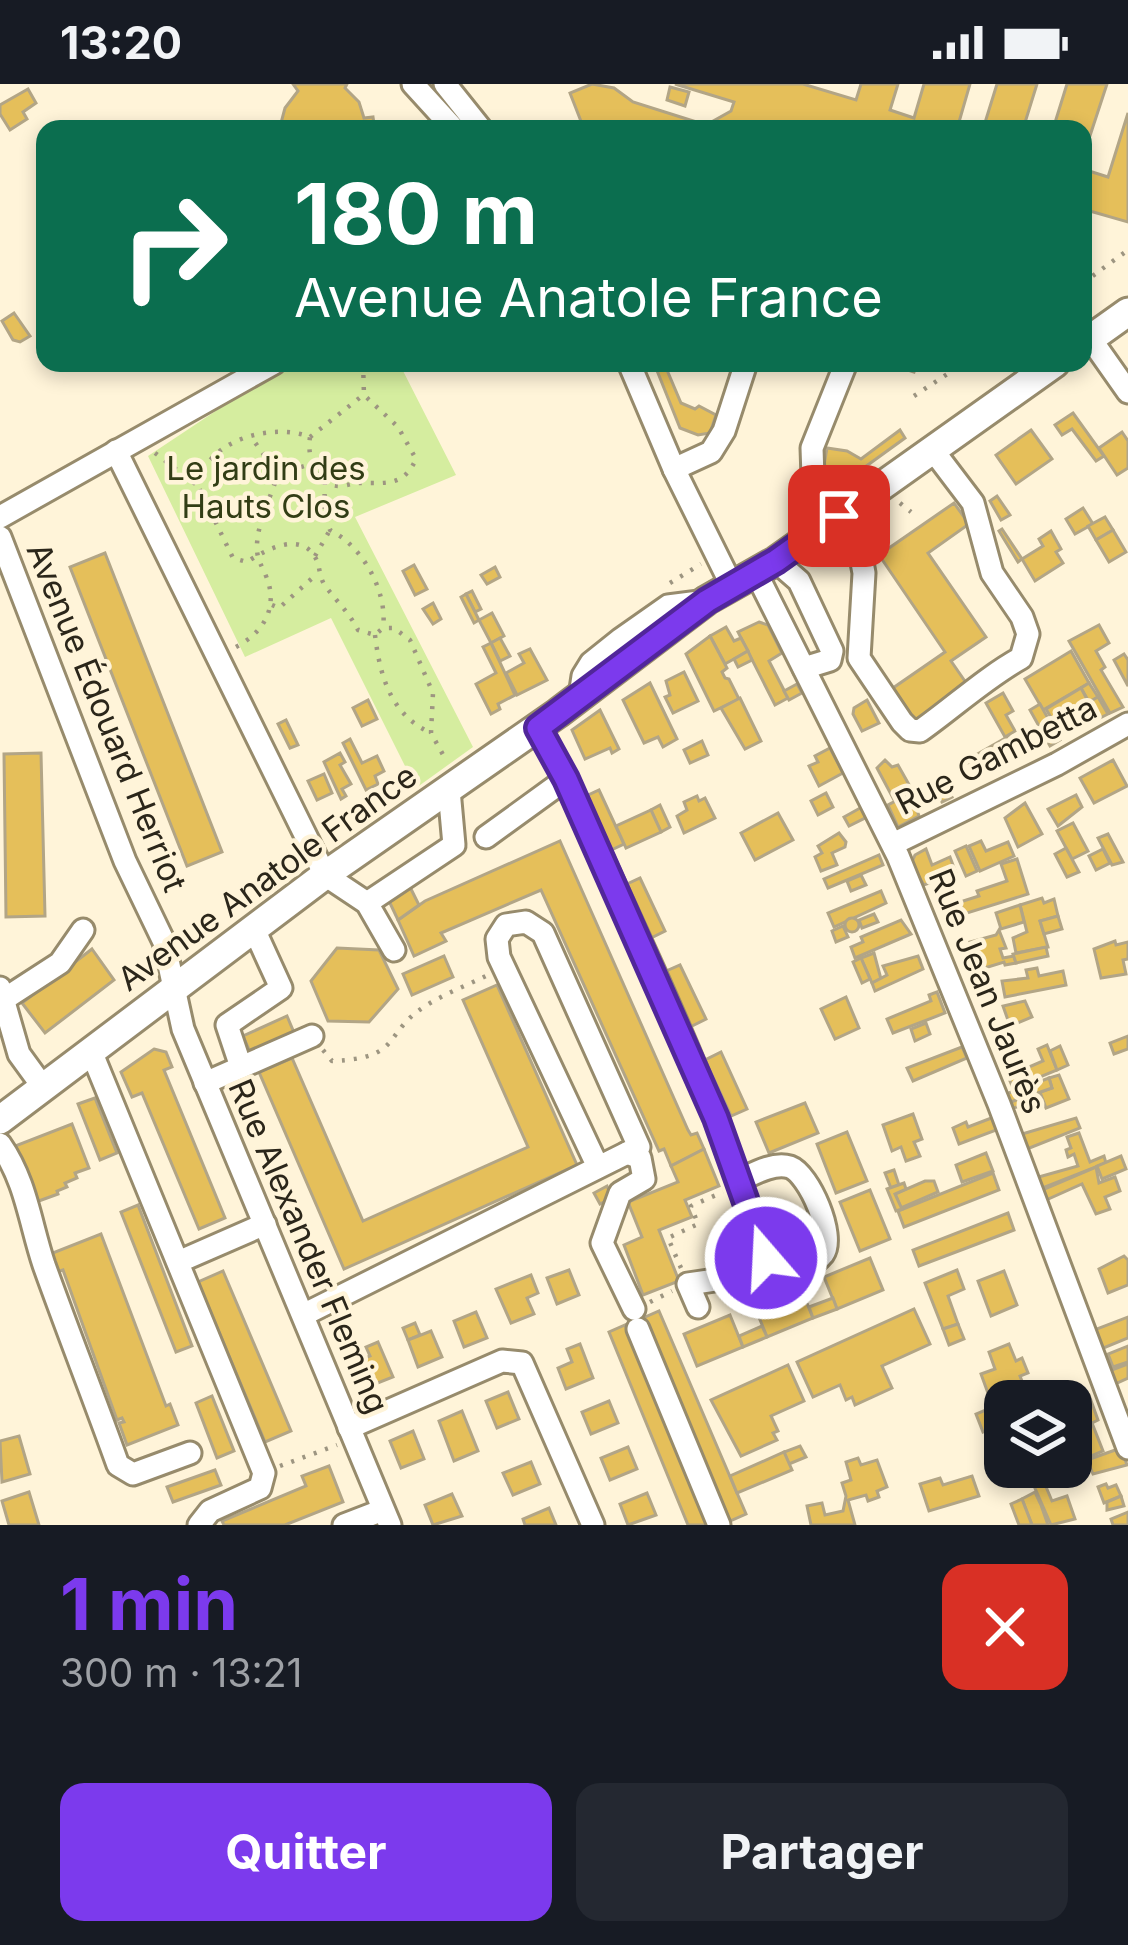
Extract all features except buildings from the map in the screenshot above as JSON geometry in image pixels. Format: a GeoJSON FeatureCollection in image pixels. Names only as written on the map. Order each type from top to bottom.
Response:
{"type":"FeatureCollection","features":[{"type":"Feature","properties":{"kind":"main road"},"geometry":{"type":"LineString","coordinates":[[1092,337],[1128,312]]}},
{"type":"Feature","properties":{"kind":"main road","name":"Avenue Anatole France"},"geometry":{"type":"LineString","coordinates":[[0,1120],[326,874],[1042,372]]}},
{"type":"Feature","properties":{"kind":"street"},"geometry":{"type":"LineString","coordinates":[[413,84],[446,120]]}},
{"type":"Feature","properties":{"kind":"street"},"geometry":{"type":"LineString","coordinates":[[445,84],[474,120]]}},
{"type":"Feature","properties":{"kind":"street"},"geometry":{"type":"LineString","coordinates":[[1092,347],[1128,392]]}},
{"type":"Feature","properties":{"kind":"street"},"geometry":{"type":"LineString","coordinates":[[0,517],[258,372]]}},
{"type":"Feature","properties":{"kind":"street"},"geometry":{"type":"LineString","coordinates":[[633,372],[674,470],[743,580],[799,581],[832,652],[830,660],[804,668]]}},
{"type":"Feature","properties":{"kind":"street"},"geometry":{"type":"LineString","coordinates":[[674,470],[711,452],[724,431],[743,372]]}},
{"type":"Feature","properties":{"kind":"street"},"geometry":{"type":"LineString","coordinates":[[842,372],[812,448],[813,477],[861,556],[865,573],[859,658],[902,722],[920,731],[990,675],[1021,658],[1028,634],[984,554],[982,526],[973,503],[932,449]]}},
{"type":"Feature","properties":{"kind":"street"},"geometry":{"type":"LineString","coordinates":[[121,448],[326,874],[368,903],[394,950]]}},
{"type":"Feature","properties":{"kind":"street","name":"Avenue Édouard Herriot"},"geometry":{"type":"LineString","coordinates":[[0,537],[125,861],[164,942],[174,990]]}},
{"type":"Feature","properties":{"kind":"street","name":"Rue Jean Jaurès"},"geometry":{"type":"LineString","coordinates":[[743,580],[804,668],[893,844],[1128,1448]]}},
{"type":"Feature","properties":{"kind":"street","name":"Rue Gambetta"},"geometry":{"type":"LineString","coordinates":[[893,844],[1128,724]]}},
{"type":"Feature","properties":{"kind":"street"},"geometry":{"type":"LineString","coordinates":[[538,728],[566,779],[716,1118],[739,1183],[766,1258],[778,1268],[794,1270],[819,1259],[827,1248],[829,1232],[794,1168],[777,1165],[739,1183]]}},
{"type":"Feature","properties":{"kind":"street"},"geometry":{"type":"LineString","coordinates":[[486,837],[566,779]]}},
{"type":"Feature","properties":{"kind":"street"},"geometry":{"type":"LineString","coordinates":[[368,903],[454,845],[453,787]]}},
{"type":"Feature","properties":{"kind":"street"},"geometry":{"type":"LineString","coordinates":[[303,1315],[639,1147],[543,933],[526,922],[506,925],[497,939],[504,968],[598,1167]]}},
{"type":"Feature","properties":{"kind":"street"},"geometry":{"type":"LineString","coordinates":[[241,1067],[227,1025],[281,988],[254,929]]}},
{"type":"Feature","properties":{"kind":"street"},"geometry":{"type":"LineString","coordinates":[[43,1087],[19,1054],[2,994],[60,963],[83,930]]}},
{"type":"Feature","properties":{"kind":"street","name":"Rue Alexander Fleming"},"geometry":{"type":"LineString","coordinates":[[174,990],[183,1029],[387,1517]]}},
{"type":"Feature","properties":{"kind":"street"},"geometry":{"type":"LineString","coordinates":[[206,1083],[312,1036]]}},
{"type":"Feature","properties":{"kind":"street"},"geometry":{"type":"LineString","coordinates":[[91,1051],[264,1473],[260,1488],[210,1511],[199,1525]]}},
{"type":"Feature","properties":{"kind":"street"},"geometry":{"type":"LineString","coordinates":[[0,1144],[28,1201],[42,1258],[118,1465],[134,1474],[190,1453]]}},
{"type":"Feature","properties":{"kind":"street"},"geometry":{"type":"LineString","coordinates":[[626,1153],[640,1158],[644,1179],[620,1193],[602,1243],[719,1525]]}},
{"type":"Feature","properties":{"kind":"street"},"geometry":{"type":"LineString","coordinates":[[178,1262],[265,1224]]}},
{"type":"Feature","properties":{"kind":"street"},"geometry":{"type":"LineString","coordinates":[[698,1307],[688,1284],[742,1276],[760,1269],[766,1258]]}},
{"type":"Feature","properties":{"kind":"street"},"geometry":{"type":"LineString","coordinates":[[351,1433],[502,1361],[522,1363],[593,1525]]}},
{"type":"Feature","properties":{"kind":"street"},"geometry":{"type":"LineString","coordinates":[[344,1525],[387,1517]]}},
{"type":"Feature","properties":{"kind":"path"},"geometry":{"type":"LineString","coordinates":[[1092,276],[1128,250]]}},
{"type":"Feature","properties":{"kind":"path"},"geometry":{"type":"LineString","coordinates":[[310,436],[310,464],[325,482],[339,486],[397,482],[410,473],[416,459],[398,427],[364,395],[363,372]]}},
{"type":"Feature","properties":{"kind":"path"},"geometry":{"type":"LineString","coordinates":[[914,396],[950,372]]}},
{"type":"Feature","properties":{"kind":"path"},"geometry":{"type":"LineString","coordinates":[[198,486],[200,475],[223,449],[280,430],[310,436],[364,395]]}},
{"type":"Feature","properties":{"kind":"path"},"geometry":{"type":"LineString","coordinates":[[251,437],[278,474]]}},
{"type":"Feature","properties":{"kind":"path"},"geometry":{"type":"LineString","coordinates":[[121,448],[158,453],[198,486],[233,557],[248,562],[272,547],[306,548],[315,556],[323,583],[358,630],[376,635]]}},
{"type":"Feature","properties":{"kind":"path"},"geometry":{"type":"LineString","coordinates":[[278,474],[310,464]]}},
{"type":"Feature","properties":{"kind":"path"},"geometry":{"type":"LineString","coordinates":[[219,657],[248,640],[266,621],[272,604],[256,556],[278,474]]}},
{"type":"Feature","properties":{"kind":"path"},"geometry":{"type":"LineString","coordinates":[[325,482],[324,513],[331,530],[347,538],[365,562],[385,613],[383,628],[376,635]]}},
{"type":"Feature","properties":{"kind":"path"},"geometry":{"type":"LineString","coordinates":[[896,499],[910,512]]}},
{"type":"Feature","properties":{"kind":"path"},"geometry":{"type":"LineString","coordinates":[[315,556],[331,530]]}},
{"type":"Feature","properties":{"kind":"path"},"geometry":{"type":"LineString","coordinates":[[272,604],[279,608],[320,572]]}},
{"type":"Feature","properties":{"kind":"path"},"geometry":{"type":"LineString","coordinates":[[383,628],[394,628],[410,640],[433,693],[431,733],[453,787]]}},
{"type":"Feature","properties":{"kind":"path"},"geometry":{"type":"LineString","coordinates":[[376,635],[382,673],[394,704],[411,724],[431,733]]}},
{"type":"Feature","properties":{"kind":"path"},"geometry":{"type":"LineString","coordinates":[[312,1036],[332,1061],[364,1060],[388,1048],[423,1007],[504,968]]}},
{"type":"Feature","properties":{"kind":"path"},"geometry":{"type":"LineString","coordinates":[[636,1319],[688,1284],[668,1238],[698,1224],[691,1206],[739,1183]]}},
{"type":"Feature","properties":{"kind":"path"},"geometry":{"type":"LineString","coordinates":[[264,1473],[351,1433]]}},
{"type":"Feature","properties":{"kind":"green space","name":"Le jardin des Hauts Clos"},"geometry":{"type":"Polygon","coordinates":[[[274,372],[404,372],[456,475],[355,517],[473,747],[416,788],[331,618],[245,657],[148,456],[274,372]]]}},
{"type":"Feature","properties":{"kind":"route"},"geometry":{"type":"LineString","coordinates":[[766,1258],[716,1118],[566,779],[538,728],[707,601],[776,561],[839,516]]}}]}
